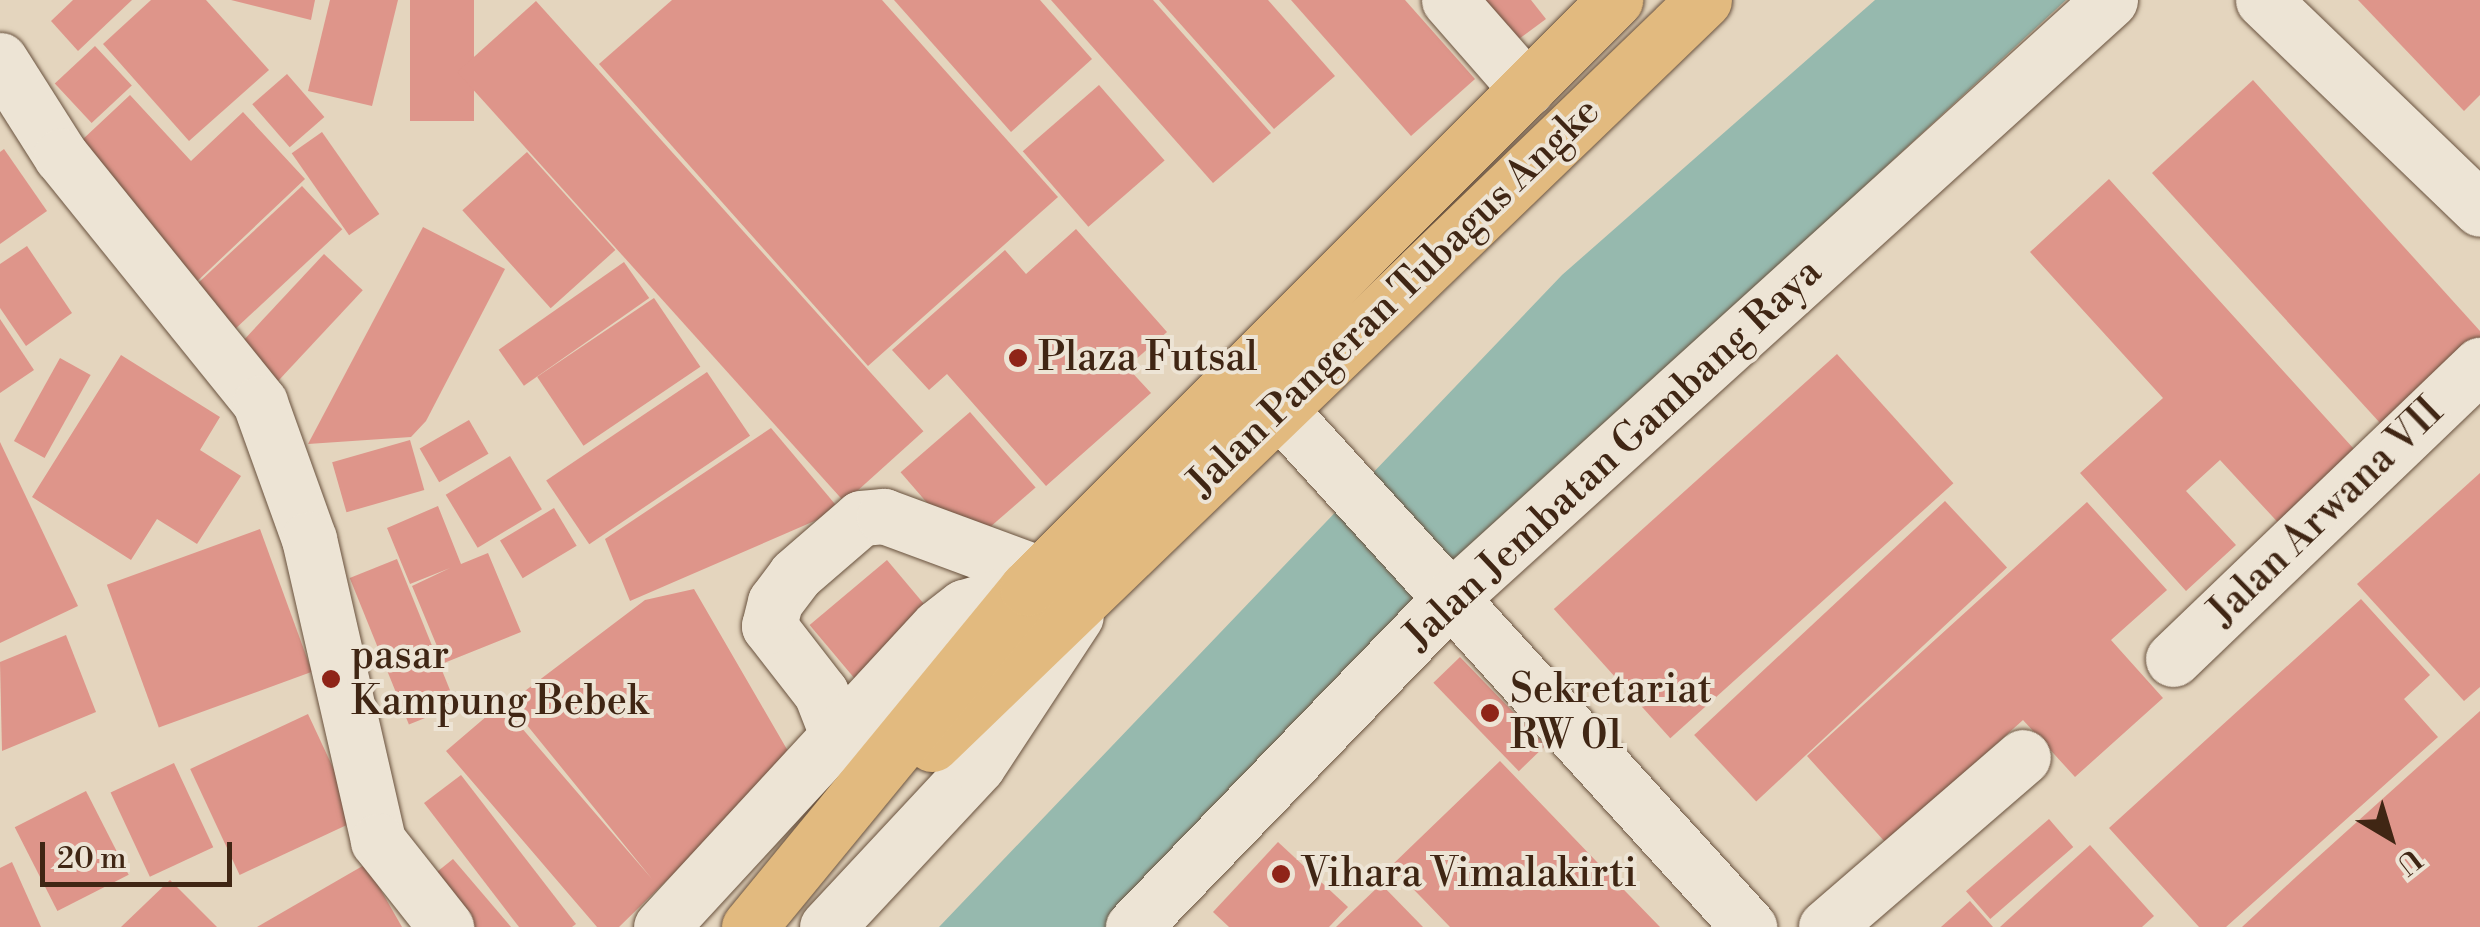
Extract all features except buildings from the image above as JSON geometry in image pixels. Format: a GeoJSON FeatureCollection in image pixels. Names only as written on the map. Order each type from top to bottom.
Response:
{"type":"FeatureCollection","features":[{"type":"Feature","properties":{"kind":"main road","name":"Jalan Pangeran Tubagus Angke"},"geometry":{"type":"LineString","coordinates":[[749,927],[822,843],[1527,89],[1615,0]]}},
{"type":"Feature","properties":{"kind":"main road","name":"Jalan Pangeran Tubagus Angke"},"geometry":{"type":"LineString","coordinates":[[822,843],[985,634],[1052,598],[1276,406],[1704,0]]}},
{"type":"Feature","properties":{"kind":"street"},"geometry":{"type":"LineString","coordinates":[[1449,0],[1527,89]]}},
{"type":"Feature","properties":{"kind":"street","name":"Jalan Jembatan Gambang Raya"},"geometry":{"type":"LineString","coordinates":[[1134,927],[1447,590],[2110,0]]}},
{"type":"Feature","properties":{"kind":"street"},"geometry":{"type":"LineString","coordinates":[[2263,0],[2480,208]]}},
{"type":"Feature","properties":{"kind":"street"},"geometry":{"type":"LineString","coordinates":[[0,60],[61,156],[260,403],[309,540],[378,841],[446,927]]}},
{"type":"Feature","properties":{"kind":"street","name":"Jalan Arwana VII"},"geometry":{"type":"LineString","coordinates":[[2173,658],[2480,365]]}},
{"type":"Feature","properties":{"kind":"street"},"geometry":{"type":"LineString","coordinates":[[1276,406],[1749,927]]}},
{"type":"Feature","properties":{"kind":"street"},"geometry":{"type":"LineString","coordinates":[[837,734],[821,693],[769,626],[774,602],[796,574],[861,518],[884,516],[1052,598]]}},
{"type":"Feature","properties":{"kind":"street","name":"Jalan Pangeran Tubagus Angke"},"geometry":{"type":"LineString","coordinates":[[661,927],[837,734],[964,607],[1052,598],[978,766],[827,927]]}},
{"type":"Feature","properties":{"kind":"street"},"geometry":{"type":"LineString","coordinates":[[1826,927],[2023,757]]}},
{"type":"Feature","properties":{"kind":"water"},"geometry":{"type":"Polygon","coordinates":[[[1875,0],[2066,0],[1508,516],[1107,927],[939,927],[1562,275],[1875,0]]]}},
{"type":"Feature","properties":{"kind":"place","name":"Plaza Futsal"},"geometry":{"type":"Point","coordinates":[1018,358]}},
{"type":"Feature","properties":{"kind":"place","name":"pasar Kampung Bebek"},"geometry":{"type":"Point","coordinates":[331,679]}},
{"type":"Feature","properties":{"kind":"place","name":"Sekretariat RW 01"},"geometry":{"type":"Point","coordinates":[1490,713]}},
{"type":"Feature","properties":{"kind":"place","name":"Vihara Vimalakirti"},"geometry":{"type":"Point","coordinates":[1281,874]}}]}
